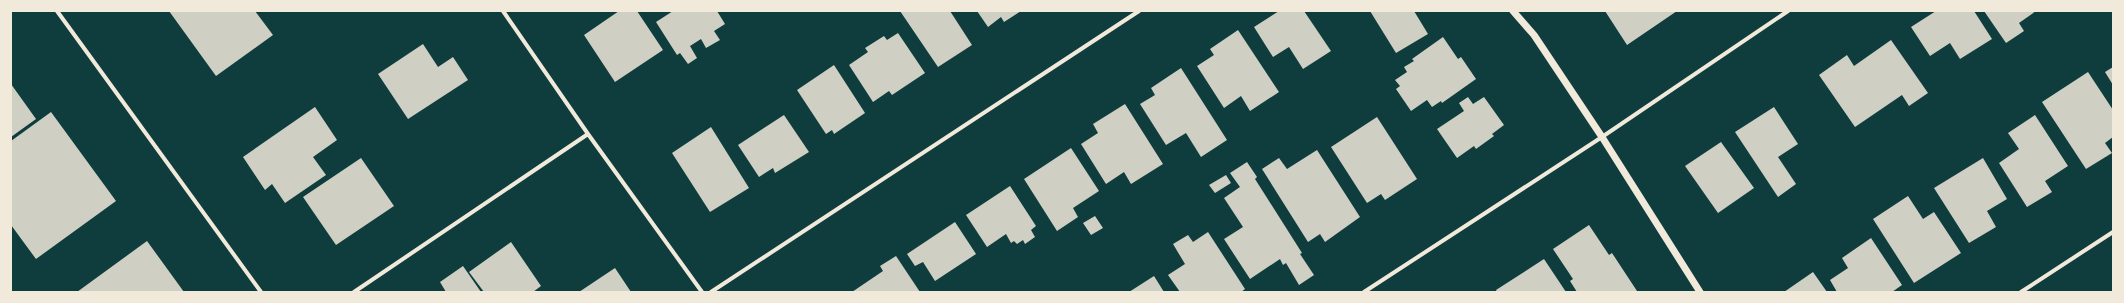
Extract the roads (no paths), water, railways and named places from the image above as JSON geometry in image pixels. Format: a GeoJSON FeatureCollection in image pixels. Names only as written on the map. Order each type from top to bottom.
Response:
{"type":"FeatureCollection","features":[{"type":"Feature","properties":{"kind":"street"},"geometry":{"type":"LineString","coordinates":[[57,11],[261,292]]}},
{"type":"Feature","properties":{"kind":"street"},"geometry":{"type":"LineString","coordinates":[[503,11],[588,134],[702,292]]}},
{"type":"Feature","properties":{"kind":"street"},"geometry":{"type":"LineString","coordinates":[[712,292],[1139,11]]}},
{"type":"Feature","properties":{"kind":"street"},"geometry":{"type":"LineString","coordinates":[[1513,11],[1534,35],[1602,136],[1700,292]]}},
{"type":"Feature","properties":{"kind":"street"},"geometry":{"type":"LineString","coordinates":[[1364,292],[1602,136],[1788,11]]}},
{"type":"Feature","properties":{"kind":"street"},"geometry":{"type":"LineString","coordinates":[[354,292],[588,134]]}},
{"type":"Feature","properties":{"kind":"street"},"geometry":{"type":"LineString","coordinates":[[2021,292],[2113,232]]}}]}
